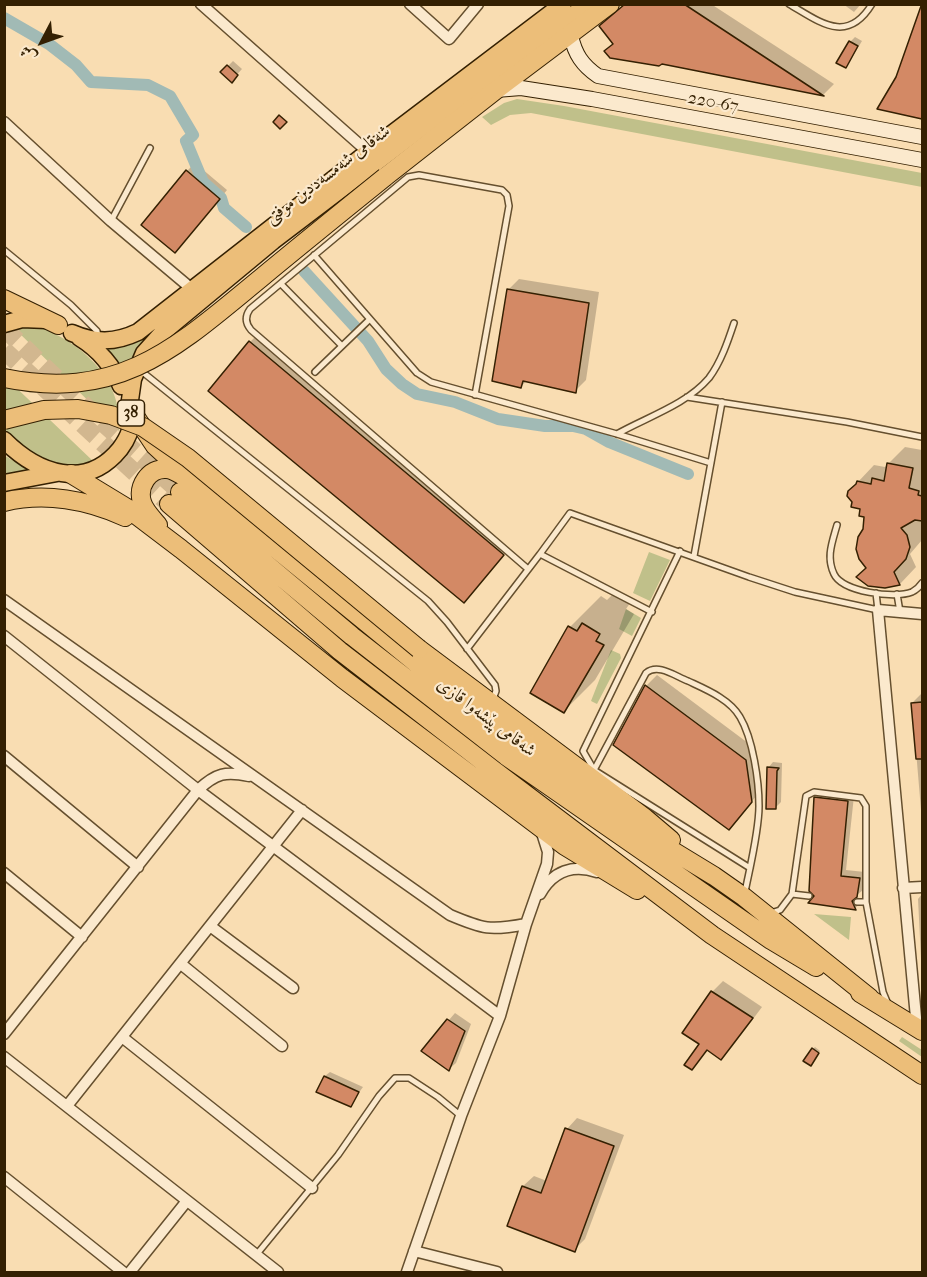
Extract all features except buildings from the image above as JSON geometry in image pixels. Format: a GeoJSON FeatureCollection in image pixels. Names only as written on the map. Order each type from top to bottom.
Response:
{"type":"FeatureCollection","features":[{"type":"Feature","properties":{"kind":"highway"},"geometry":{"type":"LineString","coordinates":[[4,378],[47,383],[82,381],[116,375],[154,359],[191,335],[385,177],[610,4]]}},
{"type":"Feature","properties":{"kind":"highway","name":"شەقامی پێشەوا قازی"},"geometry":{"type":"LineString","coordinates":[[4,299],[65,329]]}},
{"type":"Feature","properties":{"kind":"highway","name":"شەقامی پێشەوا قازی"},"geometry":{"type":"LineString","coordinates":[[129,407],[155,446],[181,492],[340,651],[712,935]]}},
{"type":"Feature","properties":{"kind":"highway"},"geometry":{"type":"LineString","coordinates":[[4,420],[44,410],[78,409],[111,415],[143,427],[196,464],[419,649],[490,703],[596,777],[714,876]]}},
{"type":"Feature","properties":{"kind":"highway"},"geometry":{"type":"LineString","coordinates":[[181,492],[169,469],[160,469],[147,477],[140,492],[144,507],[181,549]]}},
{"type":"Feature","properties":{"kind":"highway","name":"شەقامی پێشەوا قازی"},"geometry":{"type":"LineString","coordinates":[[64,473],[127,508],[342,678],[565,846],[712,935],[922,1075]]}},
{"type":"Feature","properties":{"kind":"highway","name":"شەقامی پێشەوا قازی"},"geometry":{"type":"LineString","coordinates":[[181,492],[487,721],[645,834],[744,897],[870,998]]}},
{"type":"Feature","properties":{"kind":"highway","name":"شەقامی پێشەوا قازی"},"geometry":{"type":"LineString","coordinates":[[181,492],[352,636],[506,756],[771,940],[920,1030]]}},
{"type":"Feature","properties":{"kind":"highway"},"geometry":{"type":"LineString","coordinates":[[4,502],[48,498],[99,506],[140,525],[205,569]]}},
{"type":"Feature","properties":{"kind":"main road","name":"شەقامی شەمسەددین موفتی"},"geometry":{"type":"LineString","coordinates":[[65,329],[89,340],[99,341],[124,339],[138,332],[368,152],[563,4]]}},
{"type":"Feature","properties":{"kind":"main road","name":"شەقامی شەمسەددین موفتی"},"geometry":{"type":"LineString","coordinates":[[129,407],[130,394],[144,353],[162,333],[273,241],[588,4]]}},
{"type":"Feature","properties":{"kind":"main road","name":"شەقامی پێشەوا قازی"},"geometry":{"type":"LineString","coordinates":[[4,324],[33,318],[45,320],[88,343],[110,365],[119,380],[132,419],[126,441],[118,451],[111,459],[84,474],[64,473],[32,463],[4,440]]}},
{"type":"Feature","properties":{"kind":"main road","name":"38"},"geometry":{"type":"LineString","coordinates":[[4,483],[64,473]]}},
{"type":"Feature","properties":{"kind":"street"},"geometry":{"type":"LineString","coordinates":[[201,4],[368,152]]}},
{"type":"Feature","properties":{"kind":"street"},"geometry":{"type":"LineString","coordinates":[[410,4],[449,39],[478,4]]}},
{"type":"Feature","properties":{"kind":"street"},"geometry":{"type":"LineString","coordinates":[[571,36],[579,59],[587,69],[598,76]]}},
{"type":"Feature","properties":{"kind":"street"},"geometry":{"type":"LineString","coordinates":[[592,99],[588,86],[593,78],[598,76]]}},
{"type":"Feature","properties":{"kind":"street","name":"220-67"},"geometry":{"type":"LineString","coordinates":[[598,76],[922,137]]}},
{"type":"Feature","properties":{"kind":"street","name":"220-67"},"geometry":{"type":"LineString","coordinates":[[496,90],[521,88],[592,99],[922,160]]}},
{"type":"Feature","properties":{"kind":"street"},"geometry":{"type":"LineString","coordinates":[[4,123],[111,221],[193,290]]}},
{"type":"Feature","properties":{"kind":"street"},"geometry":{"type":"LineString","coordinates":[[4,600],[450,915],[475,926],[497,929],[526,924]]}},
{"type":"Feature","properties":{"kind":"street"},"geometry":{"type":"LineString","coordinates":[[920,1030],[903,888],[878,610],[922,614]]}},
{"type":"Feature","properties":{"kind":"street"},"geometry":{"type":"LineString","coordinates":[[4,636],[198,790],[500,1016]]}},
{"type":"Feature","properties":{"kind":"street"},"geometry":{"type":"LineString","coordinates":[[4,756],[138,867]]}},
{"type":"Feature","properties":{"kind":"street"},"geometry":{"type":"LineString","coordinates":[[4,1034],[198,790],[211,778],[223,774],[236,773],[256,778]]}},
{"type":"Feature","properties":{"kind":"street"},"geometry":{"type":"LineString","coordinates":[[67,1107],[302,810]]}},
{"type":"Feature","properties":{"kind":"street"},"geometry":{"type":"LineString","coordinates":[[406,1272],[461,1116],[500,1016],[526,924],[547,864],[548,852],[545,837],[534,823]]}},
{"type":"Feature","properties":{"kind":"street"},"geometry":{"type":"LineString","coordinates":[[526,924],[542,890],[560,872],[576,867],[616,878]]}},
{"type":"Feature","properties":{"kind":"street"},"geometry":{"type":"LineString","coordinates":[[4,873],[82,937]]}},
{"type":"Feature","properties":{"kind":"street"},"geometry":{"type":"LineString","coordinates":[[903,888],[922,887]]}},
{"type":"Feature","properties":{"kind":"street"},"geometry":{"type":"LineString","coordinates":[[210,926],[292,988]]}},
{"type":"Feature","properties":{"kind":"street"},"geometry":{"type":"LineString","coordinates":[[181,964],[282,1046]]}},
{"type":"Feature","properties":{"kind":"street"},"geometry":{"type":"LineString","coordinates":[[122,1037],[312,1188]]}},
{"type":"Feature","properties":{"kind":"street"},"geometry":{"type":"LineString","coordinates":[[4,1057],[278,1272]]}},
{"type":"Feature","properties":{"kind":"street"},"geometry":{"type":"LineString","coordinates":[[6,1180],[123,1272]]}},
{"type":"Feature","properties":{"kind":"street"},"geometry":{"type":"LineString","coordinates":[[130,1272],[186,1202]]}},
{"type":"Feature","properties":{"kind":"street"},"geometry":{"type":"LineString","coordinates":[[414,1251],[497,1272]]}},
{"type":"Feature","properties":{"kind":"lane"},"geometry":{"type":"LineString","coordinates":[[789,4],[828,27],[843,27],[859,21],[872,4]]}},
{"type":"Feature","properties":{"kind":"lane"},"geometry":{"type":"LineString","coordinates":[[111,221],[150,148]]}},
{"type":"Feature","properties":{"kind":"lane"},"geometry":{"type":"LineString","coordinates":[[475,395],[509,206],[509,199],[505,192],[498,189],[419,176],[408,177],[250,309],[246,320],[249,327],[528,569]]}},
{"type":"Feature","properties":{"kind":"lane"},"geometry":{"type":"LineString","coordinates":[[4,250],[71,305],[97,332],[99,341]]}},
{"type":"Feature","properties":{"kind":"lane"},"geometry":{"type":"LineString","coordinates":[[314,255],[424,378],[438,385],[617,434],[711,463]]}},
{"type":"Feature","properties":{"kind":"lane"},"geometry":{"type":"LineString","coordinates":[[281,284],[342,346]]}},
{"type":"Feature","properties":{"kind":"lane"},"geometry":{"type":"LineString","coordinates":[[315,372],[370,319]]}},
{"type":"Feature","properties":{"kind":"lane"},"geometry":{"type":"LineString","coordinates":[[617,434],[687,397],[708,378],[726,345],[734,323]]}},
{"type":"Feature","properties":{"kind":"lane"},"geometry":{"type":"LineString","coordinates":[[138,368],[428,601],[495,685],[495,693],[490,703]]}},
{"type":"Feature","properties":{"kind":"lane"},"geometry":{"type":"LineString","coordinates":[[687,397],[847,422],[922,437]]}},
{"type":"Feature","properties":{"kind":"lane"},"geometry":{"type":"LineString","coordinates":[[694,556],[722,402]]}},
{"type":"Feature","properties":{"kind":"lane"},"geometry":{"type":"LineString","coordinates":[[467,649],[570,513],[795,592],[878,610],[876,592]]}},
{"type":"Feature","properties":{"kind":"lane"},"geometry":{"type":"LineString","coordinates":[[837,525],[828,557],[835,577],[850,588],[897,594],[911,592],[922,583]]}},
{"type":"Feature","properties":{"kind":"lane"},"geometry":{"type":"LineString","coordinates":[[680,551],[583,751],[596,777],[750,868]]}},
{"type":"Feature","properties":{"kind":"lane"},"geometry":{"type":"LineString","coordinates":[[540,554],[652,612]]}},
{"type":"Feature","properties":{"kind":"lane"},"geometry":{"type":"LineString","coordinates":[[897,594],[900,612]]}},
{"type":"Feature","properties":{"kind":"lane"},"geometry":{"type":"LineString","coordinates":[[596,777],[650,669],[667,672],[717,695],[740,715],[752,752],[759,807],[744,897]]}},
{"type":"Feature","properties":{"kind":"lane"},"geometry":{"type":"LineString","coordinates":[[765,914],[780,910],[792,894],[805,798],[814,792],[858,797],[865,803],[866,902],[883,992],[889,1006],[899,1017]]}},
{"type":"Feature","properties":{"kind":"lane"},"geometry":{"type":"LineString","coordinates":[[792,894],[808,896]]}},
{"type":"Feature","properties":{"kind":"lane"},"geometry":{"type":"LineString","coordinates":[[857,902],[866,902]]}},
{"type":"Feature","properties":{"kind":"lane"},"geometry":{"type":"LineString","coordinates":[[256,1256],[338,1155],[379,1096],[395,1078],[409,1078],[461,1116]]}},
{"type":"Feature","properties":{"kind":"green space"},"geometry":{"type":"Polygon","coordinates":[[[517,99],[922,173],[922,187],[531,113],[510,115],[491,125],[482,117],[504,103],[517,99]]]}},
{"type":"Feature","properties":{"kind":"green space"},"geometry":{"type":"Polygon","coordinates":[[[30,324],[64,339],[94,362],[114,393],[119,411],[119,431],[14,328],[30,324]]]}},
{"type":"Feature","properties":{"kind":"green space"},"geometry":{"type":"Polygon","coordinates":[[[151,331],[141,344],[128,380],[104,347],[151,331]]]}},
{"type":"Feature","properties":{"kind":"green space"},"geometry":{"type":"Polygon","coordinates":[[[4,376],[94,462],[81,466],[57,465],[36,455],[6,432],[4,430],[4,376]]]}},
{"type":"Feature","properties":{"kind":"green space"},"geometry":{"type":"Polygon","coordinates":[[[5,456],[31,470],[5,474],[5,456]]]}},
{"type":"Feature","properties":{"kind":"green space"},"geometry":{"type":"Polygon","coordinates":[[[649,552],[670,560],[650,601],[633,593],[649,552]]]}},
{"type":"Feature","properties":{"kind":"green space"},"geometry":{"type":"Polygon","coordinates":[[[626,609],[641,618],[632,636],[619,629],[626,609]]]}},
{"type":"Feature","properties":{"kind":"green space"},"geometry":{"type":"Polygon","coordinates":[[[611,650],[620,654],[621,658],[597,704],[591,701],[611,650]]]}},
{"type":"Feature","properties":{"kind":"green space"},"geometry":{"type":"Polygon","coordinates":[[[814,914],[851,917],[849,940],[814,914]]]}},
{"type":"Feature","properties":{"kind":"green space"},"geometry":{"type":"Polygon","coordinates":[[[902,1037],[922,1050],[922,1057],[899,1041],[902,1037]]]}},
{"type":"Feature","properties":{"kind":"waterway"},"geometry":{"type":"LineString","coordinates":[[4,18],[49,44],[76,65],[91,82],[148,85],[170,96],[193,135],[186,141],[203,182],[221,198],[224,208],[246,227]]}},
{"type":"Feature","properties":{"kind":"waterway"},"geometry":{"type":"LineString","coordinates":[[304,271],[368,341],[386,369],[417,394],[455,402],[498,419],[586,429],[609,442],[688,474]]}},
{"type":"Feature","properties":{"kind":"tunnel"},"geometry":{"type":"LineString","coordinates":[[4,328],[102,422],[180,492]]}},
{"type":"Feature","properties":{"kind":"tunnel"},"geometry":{"type":"LineString","coordinates":[[4,350],[169,504]]}}]}
